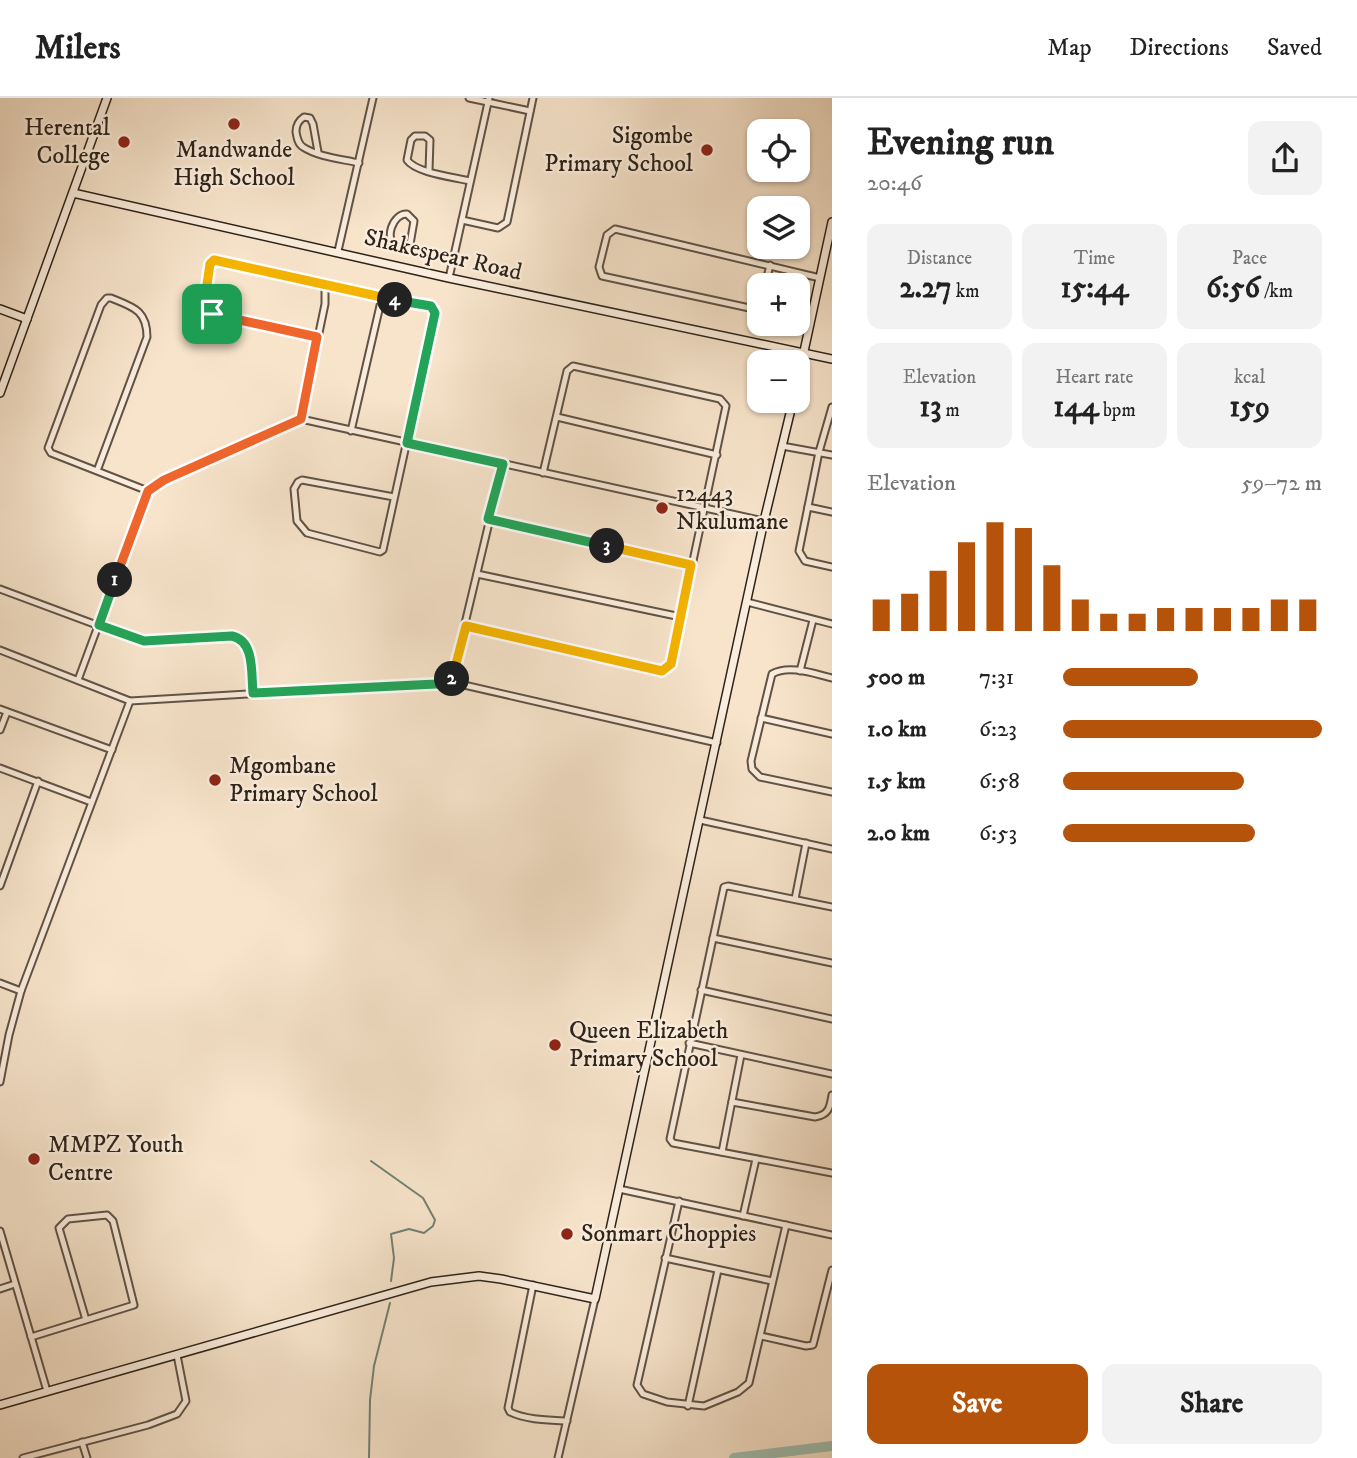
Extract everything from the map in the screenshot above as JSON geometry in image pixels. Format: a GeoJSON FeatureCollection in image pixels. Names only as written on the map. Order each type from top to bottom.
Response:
{"type":"FeatureCollection","features":[{"type":"Feature","properties":{"kind":"street"},"geometry":{"type":"LineString","coordinates":[[0,393],[107,98]]}},
{"type":"Feature","properties":{"kind":"street"},"geometry":{"type":"LineString","coordinates":[[338,251],[373,98]]}},
{"type":"Feature","properties":{"kind":"street"},"geometry":{"type":"LineString","coordinates":[[469,98],[489,100],[530,111]]}},
{"type":"Feature","properties":{"kind":"street"},"geometry":{"type":"LineString","coordinates":[[462,220],[498,228],[506,222],[533,98]]}},
{"type":"Feature","properties":{"kind":"street"},"geometry":{"type":"LineString","coordinates":[[449,278],[489,100]]}},
{"type":"Feature","properties":{"kind":"street"},"geometry":{"type":"LineString","coordinates":[[317,152],[313,124],[311,119],[304,117],[297,125],[298,142],[302,147],[317,152],[359,163]]}},
{"type":"Feature","properties":{"kind":"street"},"geometry":{"type":"LineString","coordinates":[[429,171],[430,140],[425,136],[415,136],[411,140],[407,160],[411,165],[429,171],[470,181]]}},
{"type":"Feature","properties":{"kind":"street","name":"Shakespear Road"},"geometry":{"type":"LineString","coordinates":[[73,193],[449,278],[794,350]]}},
{"type":"Feature","properties":{"kind":"street"},"geometry":{"type":"LineString","coordinates":[[409,250],[414,222],[412,218],[401,214],[396,217],[390,236],[392,243],[397,247],[409,250],[452,259]]}},
{"type":"Feature","properties":{"kind":"street"},"geometry":{"type":"LineString","coordinates":[[804,350],[832,222]]}},
{"type":"Feature","properties":{"kind":"street"},"geometry":{"type":"LineString","coordinates":[[747,307],[602,276],[599,267],[607,234],[615,229],[820,278]]}},
{"type":"Feature","properties":{"kind":"street"},"geometry":{"type":"LineString","coordinates":[[317,337],[209,312],[204,305],[210,264],[214,260],[431,306],[435,313],[383,548],[380,552],[307,533],[298,521],[294,489],[302,480],[394,496]]}},
{"type":"Feature","properties":{"kind":"street"},"geometry":{"type":"LineString","coordinates":[[768,273],[770,265]]}},
{"type":"Feature","properties":{"kind":"street"},"geometry":{"type":"LineString","coordinates":[[301,419],[325,304],[326,284]]}},
{"type":"Feature","properties":{"kind":"street"},"geometry":{"type":"LineString","coordinates":[[351,431],[383,297]]}},
{"type":"Feature","properties":{"kind":"street"},"geometry":{"type":"LineString","coordinates":[[97,471],[146,337],[147,326],[135,308],[111,298],[101,305],[48,448],[51,453],[148,491]]}},
{"type":"Feature","properties":{"kind":"street"},"geometry":{"type":"LineString","coordinates":[[0,309],[27,319]]}},
{"type":"Feature","properties":{"kind":"street","name":"Shakespear Road"},"geometry":{"type":"LineString","coordinates":[[810,354],[832,359]]}},
{"type":"Feature","properties":{"kind":"street"},"geometry":{"type":"LineString","coordinates":[[466,626],[662,671],[671,664],[726,406],[720,398],[573,366],[567,371],[543,473]]}},
{"type":"Feature","properties":{"kind":"street"},"geometry":{"type":"LineString","coordinates":[[832,407],[819,452],[800,555],[805,561],[832,567]]}},
{"type":"Feature","properties":{"kind":"street"},"geometry":{"type":"LineString","coordinates":[[558,1458],[790,413]]}},
{"type":"Feature","properties":{"kind":"street"},"geometry":{"type":"LineString","coordinates":[[557,417],[717,455]]}},
{"type":"Feature","properties":{"kind":"street"},"geometry":{"type":"LineString","coordinates":[[78,680],[148,491],[164,480],[301,419],[764,521]]}},
{"type":"Feature","properties":{"kind":"street"},"geometry":{"type":"LineString","coordinates":[[782,446],[832,455]]}},
{"type":"Feature","properties":{"kind":"street"},"geometry":{"type":"LineString","coordinates":[[452,682],[503,464]]}},
{"type":"Feature","properties":{"kind":"street"},"geometry":{"type":"LineString","coordinates":[[808,507],[832,512]]}},
{"type":"Feature","properties":{"kind":"street"},"geometry":{"type":"LineString","coordinates":[[488,519],[691,565]]}},
{"type":"Feature","properties":{"kind":"street"},"geometry":{"type":"LineString","coordinates":[[477,574],[681,617]]}},
{"type":"Feature","properties":{"kind":"street"},"geometry":{"type":"LineString","coordinates":[[0,589],[144,641],[232,636],[242,639],[248,647],[253,693]]}},
{"type":"Feature","properties":{"kind":"street"},"geometry":{"type":"LineString","coordinates":[[747,602],[832,624]]}},
{"type":"Feature","properties":{"kind":"street"},"geometry":{"type":"LineString","coordinates":[[800,671],[813,620]]}},
{"type":"Feature","properties":{"kind":"street"},"geometry":{"type":"LineString","coordinates":[[0,650],[130,701],[452,682],[717,743]]}},
{"type":"Feature","properties":{"kind":"street"},"geometry":{"type":"LineString","coordinates":[[832,678],[800,671],[779,670],[772,674],[751,761],[755,774],[760,777],[832,792]]}},
{"type":"Feature","properties":{"kind":"street"},"geometry":{"type":"LineString","coordinates":[[0,1082],[9,1035],[22,991],[130,701]]}},
{"type":"Feature","properties":{"kind":"street"},"geometry":{"type":"LineString","coordinates":[[0,709],[112,750]]}},
{"type":"Feature","properties":{"kind":"street"},"geometry":{"type":"LineString","coordinates":[[0,730],[7,712]]}},
{"type":"Feature","properties":{"kind":"street"},"geometry":{"type":"LineString","coordinates":[[761,718],[832,734]]}},
{"type":"Feature","properties":{"kind":"street"},"geometry":{"type":"LineString","coordinates":[[0,768],[91,802]]}},
{"type":"Feature","properties":{"kind":"street"},"geometry":{"type":"LineString","coordinates":[[0,886],[38,781]]}},
{"type":"Feature","properties":{"kind":"street"},"geometry":{"type":"LineString","coordinates":[[700,820],[832,849]]}},
{"type":"Feature","properties":{"kind":"street"},"geometry":{"type":"LineString","coordinates":[[795,899],[806,843]]}},
{"type":"Feature","properties":{"kind":"street"},"geometry":{"type":"LineString","coordinates":[[832,907],[726,886],[722,890],[670,1139],[673,1143],[832,1173]]}},
{"type":"Feature","properties":{"kind":"street"},"geometry":{"type":"LineString","coordinates":[[713,938],[832,964]]}},
{"type":"Feature","properties":{"kind":"street"},"geometry":{"type":"LineString","coordinates":[[0,983],[22,991]]}},
{"type":"Feature","properties":{"kind":"street"},"geometry":{"type":"LineString","coordinates":[[701,990],[832,1018]]}},
{"type":"Feature","properties":{"kind":"street"},"geometry":{"type":"LineString","coordinates":[[689,1043],[832,1074]]}},
{"type":"Feature","properties":{"kind":"street"},"geometry":{"type":"LineString","coordinates":[[722,1152],[741,1055]]}},
{"type":"Feature","properties":{"kind":"street"},"geometry":{"type":"LineString","coordinates":[[732,1102],[816,1117],[828,1111],[832,1095]]}},
{"type":"Feature","properties":{"kind":"street"},"geometry":{"type":"LineString","coordinates":[[743,1216],[756,1159]]}},
{"type":"Feature","properties":{"kind":"street"},"geometry":{"type":"LineString","coordinates":[[619,1189],[832,1235]]}},
{"type":"Feature","properties":{"kind":"street"},"geometry":{"type":"LineString","coordinates":[[679,1201],[638,1388],[647,1396],[688,1406],[704,1406],[747,1386],[752,1376],[786,1225]]}},
{"type":"Feature","properties":{"kind":"street"},"geometry":{"type":"LineString","coordinates":[[31,1337],[86,1320],[134,1305],[113,1221],[107,1215],[68,1219],[59,1228],[86,1320]]}},
{"type":"Feature","properties":{"kind":"street"},"geometry":{"type":"LineString","coordinates":[[0,1231],[47,1391]]}},
{"type":"Feature","properties":{"kind":"street"},"geometry":{"type":"LineString","coordinates":[[665,1258],[772,1281]]}},
{"type":"Feature","properties":{"kind":"street"},"geometry":{"type":"LineString","coordinates":[[688,1406],[718,1270]]}},
{"type":"Feature","properties":{"kind":"street"},"geometry":{"type":"LineString","coordinates":[[761,1336],[806,1346],[813,1345],[832,1270]]}},
{"type":"Feature","properties":{"kind":"street"},"geometry":{"type":"LineString","coordinates":[[0,1405],[431,1282],[479,1276],[595,1299]]}},
{"type":"Feature","properties":{"kind":"street"},"geometry":{"type":"LineString","coordinates":[[0,1289],[15,1284]]}},
{"type":"Feature","properties":{"kind":"street"},"geometry":{"type":"LineString","coordinates":[[533,1285],[508,1408],[517,1415],[567,1421]]}},
{"type":"Feature","properties":{"kind":"street"},"geometry":{"type":"LineString","coordinates":[[27,1457],[148,1424],[181,1411],[186,1401],[177,1355]]}},
{"type":"Feature","properties":{"kind":"street"},"geometry":{"type":"LineString","coordinates":[[82,1441],[87,1458]]}},
{"type":"Feature","properties":{"kind":"waterway"},"geometry":{"type":"LineString","coordinates":[[371,1161],[423,1198],[435,1220],[433,1226],[424,1233],[409,1229],[391,1234],[394,1258],[391,1281]]}},
{"type":"Feature","properties":{"kind":"waterway"},"geometry":{"type":"LineString","coordinates":[[369,1458],[370,1400],[374,1366],[390,1303]]}},
{"type":"Feature","properties":{"kind":"waterway"},"geometry":{"type":"LineString","coordinates":[[734,1458],[832,1446]]}},
{"type":"Feature","properties":{"kind":"place","name":"Mandwande High School"},"geometry":{"type":"Point","coordinates":[234,124]}},
{"type":"Feature","properties":{"kind":"place","name":"Herental College"},"geometry":{"type":"Point","coordinates":[124,142]}},
{"type":"Feature","properties":{"kind":"place","name":"Sigombe Primary School"},"geometry":{"type":"Point","coordinates":[707,150]}},
{"type":"Feature","properties":{"kind":"place","name":"12443 Nkulumane"},"geometry":{"type":"Point","coordinates":[662,508]}},
{"type":"Feature","properties":{"kind":"place","name":"Mgombane Primary School"},"geometry":{"type":"Point","coordinates":[215,780]}},
{"type":"Feature","properties":{"kind":"place","name":"Queen Elizabeth Primary School"},"geometry":{"type":"Point","coordinates":[555,1045]}},
{"type":"Feature","properties":{"kind":"place","name":"MMPZ Youth Centre"},"geometry":{"type":"Point","coordinates":[34,1159]}},
{"type":"Feature","properties":{"kind":"place","name":"Sonmart Choppies"},"geometry":{"type":"Point","coordinates":[567,1234]}},
{"type":"Feature","properties":{"kind":"route"},"geometry":{"type":"LineString","coordinates":[[214,260],[431,306],[435,313],[407,443],[503,464],[488,519],[691,565],[669,667],[662,671],[466,626],[452,682],[253,693],[248,647],[242,639],[232,636],[144,641],[99,625],[148,491],[164,480],[202,462],[301,419],[317,337],[212,314],[204,305],[210,264],[214,260]]}}]}
